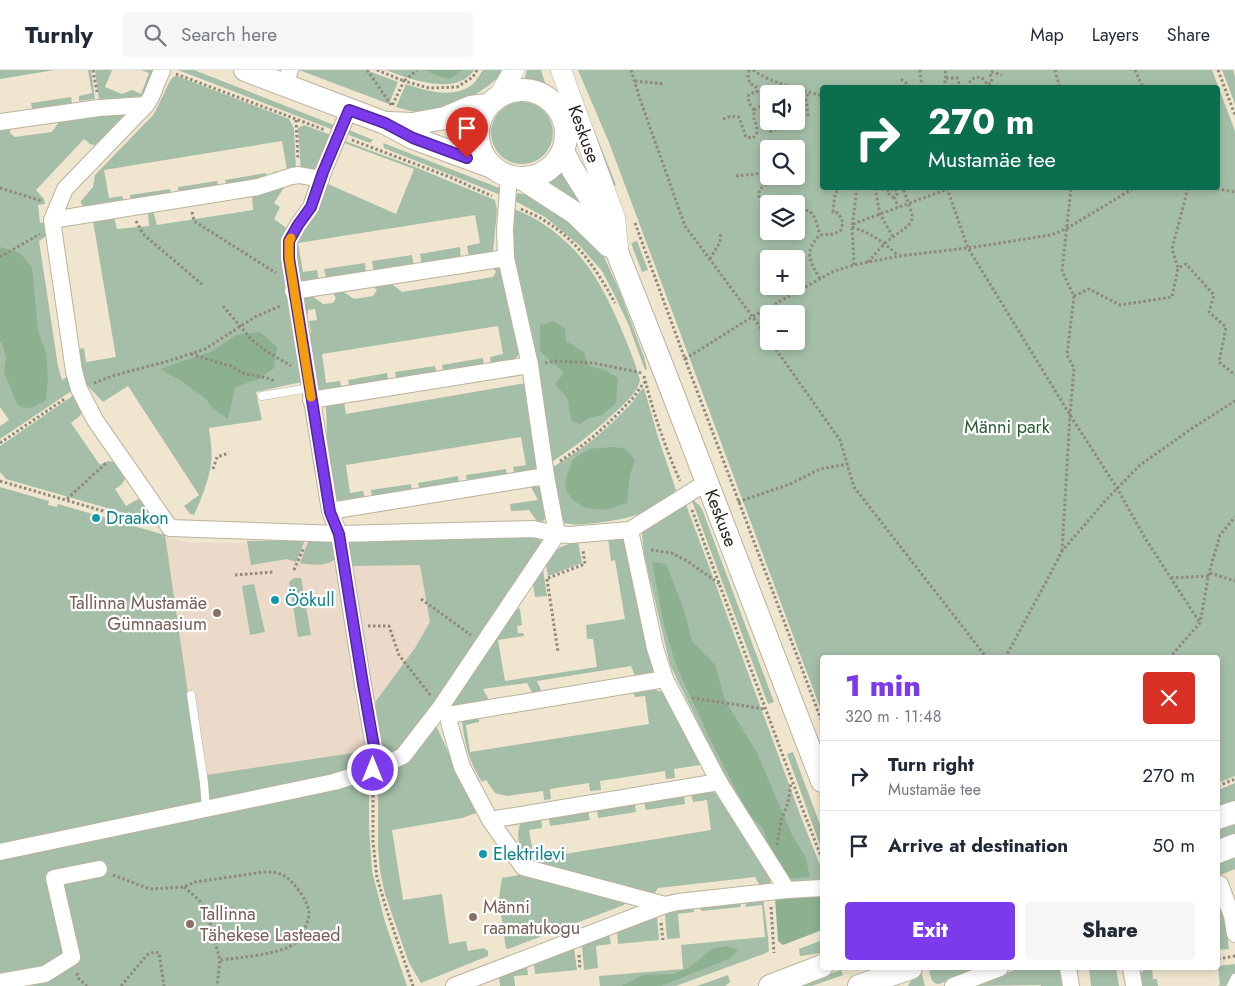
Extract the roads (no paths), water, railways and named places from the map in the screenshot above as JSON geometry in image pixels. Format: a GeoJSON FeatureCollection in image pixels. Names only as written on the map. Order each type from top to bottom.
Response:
{"type":"FeatureCollection","features":[{"type":"Feature","properties":{"kind":"main road"},"geometry":{"type":"LineString","coordinates":[[245,70],[288,78],[349,110],[389,114],[412,124],[445,118],[515,90],[530,90],[544,95],[555,104],[563,117],[566,128],[566,140],[563,151],[556,162],[546,171],[534,177],[507,174],[413,138],[389,114]]}},
{"type":"Feature","properties":{"kind":"main road"},"geometry":{"type":"LineString","coordinates":[[494,100],[480,117],[477,130],[478,144],[483,157],[507,174]]}},
{"type":"Feature","properties":{"kind":"main road","name":"Keskuse"},"geometry":{"type":"LineString","coordinates":[[563,151],[608,228],[820,776]]}},
{"type":"Feature","properties":{"kind":"main road","name":"Keskuse"},"geometry":{"type":"LineString","coordinates":[[507,174],[575,212],[618,256]]}},
{"type":"Feature","properties":{"kind":"main road"},"geometry":{"type":"LineString","coordinates":[[1220,817],[1235,812]]}},
{"type":"Feature","properties":{"kind":"main road"},"geometry":{"type":"LineString","coordinates":[[1220,851],[1235,845]]}},
{"type":"Feature","properties":{"kind":"main road"},"geometry":{"type":"LineString","coordinates":[[770,986],[820,967]]}},
{"type":"Feature","properties":{"kind":"main road"},"geometry":{"type":"LineString","coordinates":[[859,986],[906,970]]}},
{"type":"Feature","properties":{"kind":"street"},"geometry":{"type":"LineString","coordinates":[[494,100],[514,70]]}},
{"type":"Feature","properties":{"kind":"street","name":"Keskuse"},"geometry":{"type":"LineString","coordinates":[[548,70],[563,117]]}},
{"type":"Feature","properties":{"kind":"street","name":"Keskuse"},"geometry":{"type":"LineString","coordinates":[[561,70],[615,218],[618,256]]}},
{"type":"Feature","properties":{"kind":"street"},"geometry":{"type":"LineString","coordinates":[[167,71],[146,104],[65,189],[53,223],[74,371],[80,389],[95,420],[170,528],[339,534],[533,529],[557,534],[632,537],[686,494],[707,482]]}},
{"type":"Feature","properties":{"kind":"street"},"geometry":{"type":"LineString","coordinates":[[0,122],[99,108],[146,104]]}},
{"type":"Feature","properties":{"kind":"street"},"geometry":{"type":"LineString","coordinates":[[349,110],[311,207],[289,241],[289,258],[330,512],[339,534],[375,752],[373,770]]}},
{"type":"Feature","properties":{"kind":"street"},"geometry":{"type":"LineString","coordinates":[[0,852],[334,782],[373,770],[403,756],[444,711],[483,644],[557,534],[545,472],[530,365],[506,258],[507,174]]}},
{"type":"Feature","properties":{"kind":"street"},"geometry":{"type":"LineString","coordinates":[[53,223],[128,208],[258,187],[292,176],[299,175],[321,179]]}},
{"type":"Feature","properties":{"kind":"street"},"geometry":{"type":"LineString","coordinates":[[294,295],[506,258]]}},
{"type":"Feature","properties":{"kind":"street"},"geometry":{"type":"LineString","coordinates":[[309,389],[530,365]]}},
{"type":"Feature","properties":{"kind":"street"},"geometry":{"type":"LineString","coordinates":[[330,512],[545,472]]}},
{"type":"Feature","properties":{"kind":"street"},"geometry":{"type":"LineString","coordinates":[[632,537],[655,648],[665,679],[719,782],[787,890]]}},
{"type":"Feature","properties":{"kind":"street"},"geometry":{"type":"LineString","coordinates":[[444,711],[665,679]]}},
{"type":"Feature","properties":{"kind":"street"},"geometry":{"type":"LineString","coordinates":[[444,711],[462,766],[490,820],[523,867],[665,905]]}},
{"type":"Feature","properties":{"kind":"street"},"geometry":{"type":"LineString","coordinates":[[490,820],[719,782]]}},
{"type":"Feature","properties":{"kind":"street"},"geometry":{"type":"LineString","coordinates":[[0,982],[45,974],[72,957],[54,878],[100,869]]}},
{"type":"Feature","properties":{"kind":"street"},"geometry":{"type":"LineString","coordinates":[[1220,884],[1232,916],[1235,934]]}},
{"type":"Feature","properties":{"kind":"street"},"geometry":{"type":"LineString","coordinates":[[454,986],[665,905],[769,891],[820,888]]}},
{"type":"Feature","properties":{"kind":"street"},"geometry":{"type":"LineString","coordinates":[[953,986],[995,970]]}},
{"type":"Feature","properties":{"kind":"street"},"geometry":{"type":"LineString","coordinates":[[1068,970],[1071,986]]}},
{"type":"Feature","properties":{"kind":"street"},"geometry":{"type":"LineString","coordinates":[[1131,970],[1134,986]]}},
{"type":"Feature","properties":{"kind":"lane"},"geometry":{"type":"LineString","coordinates":[[262,396],[309,389]]}},
{"type":"Feature","properties":{"kind":"lane"},"geometry":{"type":"LineString","coordinates":[[191,695],[206,809]]}},
{"type":"Feature","properties":{"kind":"lane"},"geometry":{"type":"LineString","coordinates":[[1232,986],[1235,978]]}},
{"type":"Feature","properties":{"kind":"place","name":"Draakon"},"geometry":{"type":"Point","coordinates":[96,518]}},
{"type":"Feature","properties":{"kind":"place","name":"Öökull"},"geometry":{"type":"Point","coordinates":[275,600]}},
{"type":"Feature","properties":{"kind":"place","name":"Tallinna Mustamäe Gümnaasium"},"geometry":{"type":"Point","coordinates":[217,613]}},
{"type":"Feature","properties":{"kind":"place","name":"Elektrilevi"},"geometry":{"type":"Point","coordinates":[483,854]}},
{"type":"Feature","properties":{"kind":"place","name":"Männi raamatukogu"},"geometry":{"type":"Point","coordinates":[473,917]}},
{"type":"Feature","properties":{"kind":"place","name":"Tallinna Tähekese Lasteaed"},"geometry":{"type":"Point","coordinates":[190,924]}},
{"type":"Feature","properties":{"kind":"park label","name":"Männi park"},"geometry":{"type":"Point","coordinates":[1007,427]}}]}
